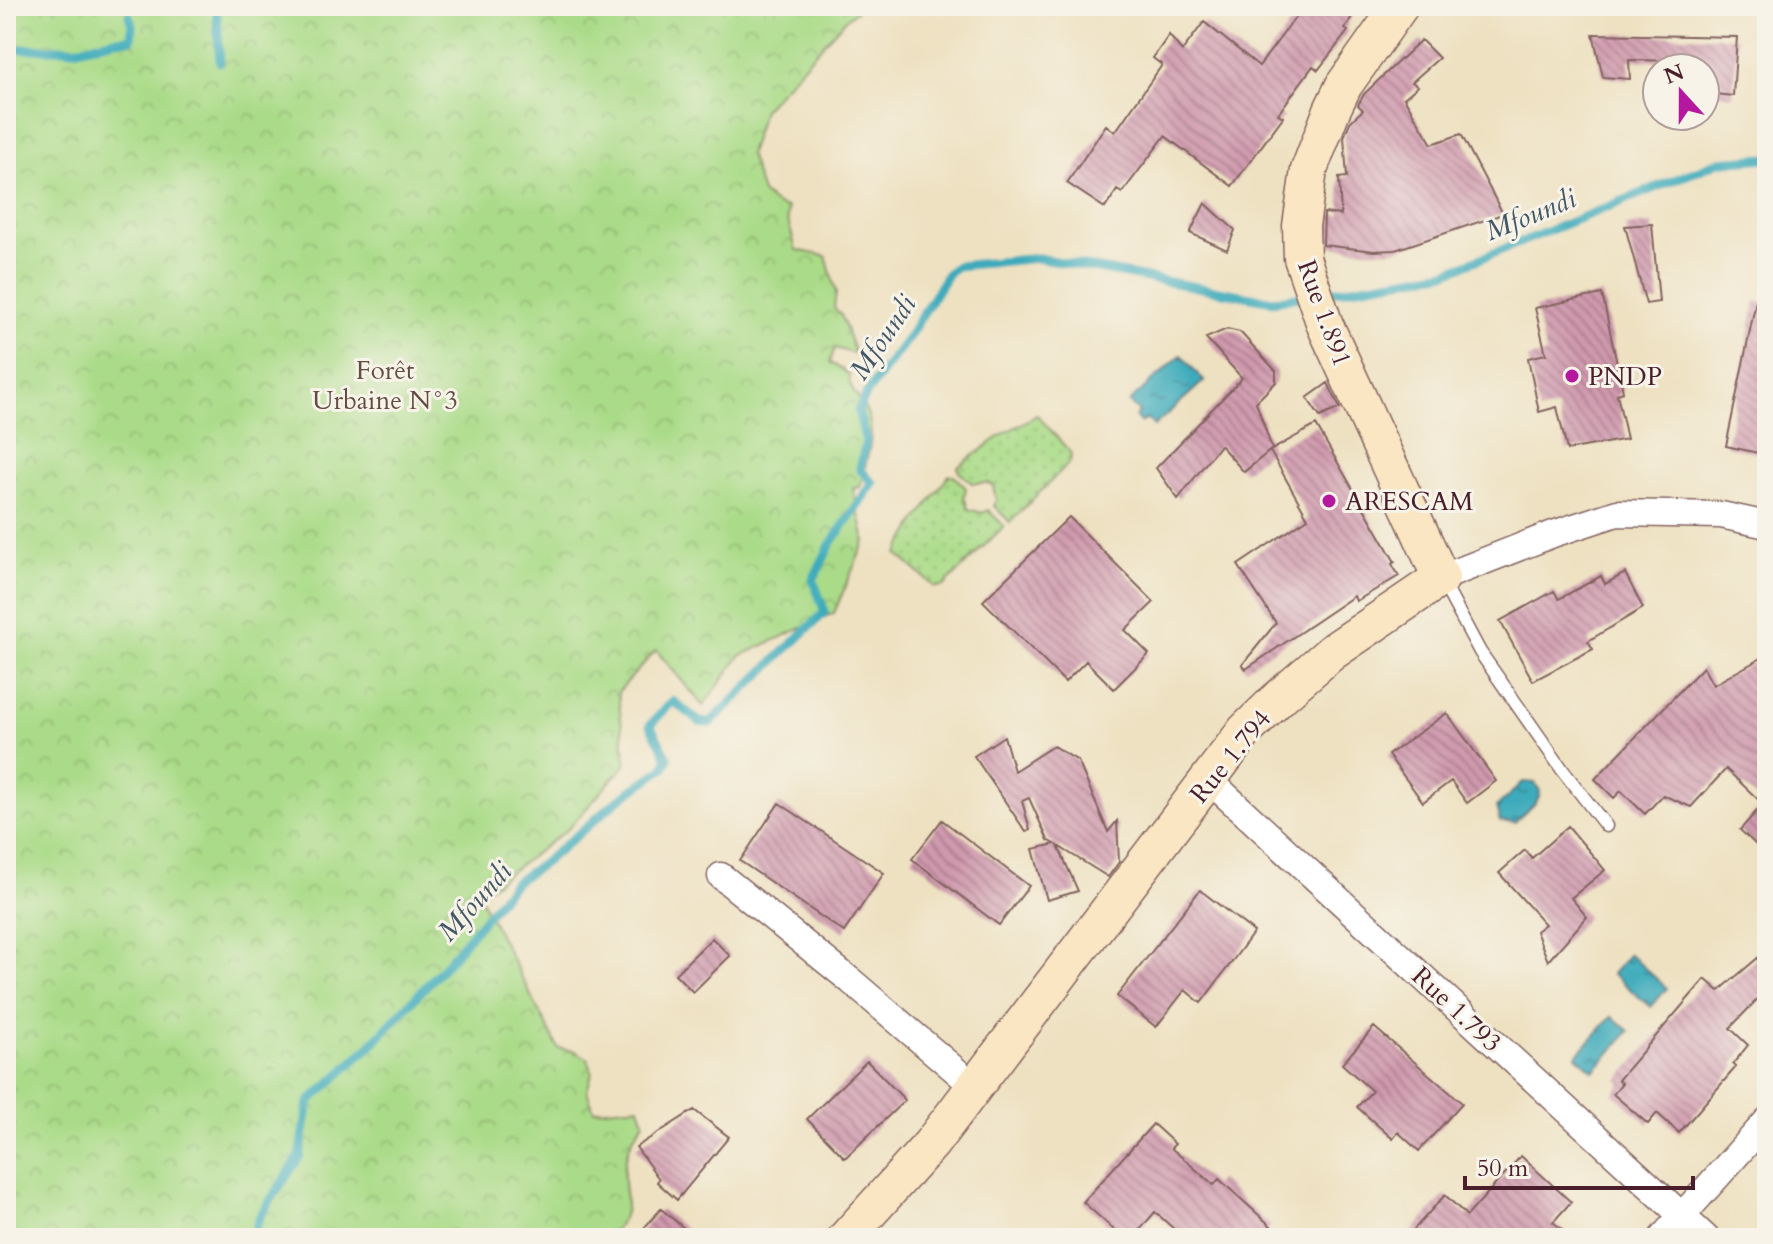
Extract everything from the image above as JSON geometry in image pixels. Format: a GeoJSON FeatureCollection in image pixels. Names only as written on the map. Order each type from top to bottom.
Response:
{"type":"FeatureCollection","features":[{"type":"Feature","properties":{"kind":"street","name":"Rue 1.891"},"geometry":{"type":"LineString","coordinates":[[1400,6],[1344,85],[1332,110],[1309,170],[1301,226],[1302,258],[1325,325],[1441,578]]}},
{"type":"Feature","properties":{"kind":"street","name":"Rue 1.794"},"geometry":{"type":"LineString","coordinates":[[846,1238],[931,1144],[1245,731],[1332,652],[1441,578],[1553,534],[1617,513],[1721,515],[1767,525]]}},
{"type":"Feature","properties":{"kind":"street","name":"Rue 1.793"},"geometry":{"type":"LineString","coordinates":[[1209,780],[1706,1238]]}},
{"type":"Feature","properties":{"kind":"street"},"geometry":{"type":"LineString","coordinates":[[721,876],[975,1087]]}},
{"type":"Feature","properties":{"kind":"street"},"geometry":{"type":"LineString","coordinates":[[1662,1238],[1767,1121]]}},
{"type":"Feature","properties":{"kind":"lane"},"geometry":{"type":"LineString","coordinates":[[1441,578],[1480,652],[1555,761],[1606,826]]}},
{"type":"Feature","properties":{"kind":"green space","name":"Forêt Urbaine N°3"},"geometry":{"type":"Polygon","coordinates":[[[6,6],[862,6],[845,20],[763,110],[749,154],[762,193],[777,205],[788,208],[787,217],[796,250],[826,256],[836,292],[834,308],[841,315],[855,354],[835,348],[830,362],[849,374],[852,389],[864,407],[871,426],[870,446],[860,487],[853,488],[865,541],[834,613],[740,656],[703,706],[656,650],[618,692],[626,764],[568,829],[479,895],[558,1048],[575,1051],[587,1058],[592,1073],[587,1091],[594,1110],[639,1106],[644,1122],[626,1156],[625,1213],[608,1238],[6,1238],[6,6]]]}},
{"type":"Feature","properties":{"kind":"green space"},"geometry":{"type":"Polygon","coordinates":[[[1037,415],[1071,453],[1070,462],[1010,522],[994,506],[993,486],[972,483],[959,472],[958,467],[1003,434],[1037,415]]]}},
{"type":"Feature","properties":{"kind":"green space"},"geometry":{"type":"Polygon","coordinates":[[[949,475],[966,488],[964,496],[968,509],[982,513],[988,510],[1004,526],[944,586],[935,587],[897,554],[949,475]]]}},
{"type":"Feature","properties":{"kind":"water"},"geometry":{"type":"Polygon","coordinates":[[[1181,355],[1204,381],[1154,426],[1147,418],[1141,423],[1135,417],[1139,412],[1129,402],[1181,355]]]}},
{"type":"Feature","properties":{"kind":"water"},"geometry":{"type":"Polygon","coordinates":[[[1523,782],[1535,783],[1540,791],[1537,801],[1515,823],[1500,821],[1496,807],[1523,782]]]}},
{"type":"Feature","properties":{"kind":"water"},"geometry":{"type":"Polygon","coordinates":[[[1629,954],[1667,988],[1651,1007],[1612,974],[1629,954]]]}},
{"type":"Feature","properties":{"kind":"water"},"geometry":{"type":"Polygon","coordinates":[[[1612,1016],[1629,1031],[1594,1071],[1576,1056],[1612,1016]]]}},
{"type":"Feature","properties":{"kind":"building"},"geometry":{"type":"Polygon","coordinates":[[[1304,6],[1358,6],[1345,29],[1348,31],[1318,70],[1313,66],[1278,114],[1283,117],[1232,186],[1165,136],[1122,193],[1117,190],[1105,208],[1067,183],[1106,125],[1115,132],[1162,65],[1153,58],[1169,35],[1182,51],[1204,22],[1259,66],[1304,6]]]}},
{"type":"Feature","properties":{"kind":"building"},"geometry":{"type":"Polygon","coordinates":[[[1593,34],[1737,37],[1733,96],[1721,95],[1721,52],[1641,52],[1641,60],[1629,60],[1630,79],[1603,77],[1593,34]]]}},
{"type":"Feature","properties":{"kind":"building"},"geometry":{"type":"Polygon","coordinates":[[[1421,40],[1439,58],[1412,82],[1418,86],[1404,98],[1432,144],[1461,134],[1503,214],[1395,250],[1374,251],[1323,245],[1324,213],[1341,215],[1339,178],[1347,177],[1344,137],[1350,122],[1363,110],[1358,105],[1364,94],[1421,40]]]}},
{"type":"Feature","properties":{"kind":"building"},"geometry":{"type":"Polygon","coordinates":[[[1205,203],[1235,230],[1227,250],[1190,233],[1205,203]]]}},
{"type":"Feature","properties":{"kind":"building"},"geometry":{"type":"Polygon","coordinates":[[[1652,224],[1659,302],[1646,304],[1625,226],[1652,224]]]}},
{"type":"Feature","properties":{"kind":"building"},"geometry":{"type":"Polygon","coordinates":[[[1602,294],[1623,392],[1617,394],[1627,439],[1567,450],[1557,407],[1539,412],[1528,358],[1546,354],[1535,308],[1602,294]]]}},
{"type":"Feature","properties":{"kind":"building"},"geometry":{"type":"Polygon","coordinates":[[[1756,301],[1767,302],[1767,455],[1726,446],[1756,301]]]}},
{"type":"Feature","properties":{"kind":"building"},"geometry":{"type":"Polygon","coordinates":[[[1227,329],[1240,332],[1276,371],[1276,382],[1256,402],[1272,449],[1244,472],[1220,445],[1178,499],[1156,468],[1242,378],[1206,338],[1227,329]]]}},
{"type":"Feature","properties":{"kind":"building"},"geometry":{"type":"Polygon","coordinates":[[[1328,383],[1340,408],[1320,417],[1307,398],[1328,383]]]}},
{"type":"Feature","properties":{"kind":"building"},"geometry":{"type":"Polygon","coordinates":[[[1316,425],[1395,562],[1392,564],[1399,576],[1356,601],[1354,596],[1246,669],[1242,665],[1276,623],[1238,565],[1308,518],[1270,451],[1316,425]]]}},
{"type":"Feature","properties":{"kind":"building"},"geometry":{"type":"Polygon","coordinates":[[[1069,517],[1154,602],[1125,630],[1149,654],[1114,689],[1086,661],[1065,682],[983,601],[1069,517]]]}},
{"type":"Feature","properties":{"kind":"building"},"geometry":{"type":"Polygon","coordinates":[[[1625,573],[1643,608],[1588,641],[1593,649],[1533,681],[1500,621],[1554,591],[1559,599],[1601,576],[1605,584],[1625,573]]]}},
{"type":"Feature","properties":{"kind":"building"},"geometry":{"type":"Polygon","coordinates":[[[1767,655],[1767,855],[1740,830],[1763,804],[1726,769],[1691,807],[1663,795],[1645,814],[1621,791],[1614,798],[1595,779],[1703,667],[1713,685],[1767,655]]]}},
{"type":"Feature","properties":{"kind":"building"},"geometry":{"type":"Polygon","coordinates":[[[1447,713],[1496,781],[1467,803],[1451,781],[1423,802],[1388,755],[1447,713]]]}},
{"type":"Feature","properties":{"kind":"building"},"geometry":{"type":"Polygon","coordinates":[[[1004,736],[1014,771],[1053,746],[1078,761],[1108,832],[1117,821],[1119,862],[1108,877],[1058,846],[1078,891],[1047,900],[1033,849],[1055,844],[1048,840],[1029,798],[1022,801],[1030,830],[1026,832],[974,756],[1004,736]]]}},
{"type":"Feature","properties":{"kind":"building"},"geometry":{"type":"Polygon","coordinates":[[[779,803],[884,873],[844,932],[740,861],[779,803]]]}},
{"type":"Feature","properties":{"kind":"building"},"geometry":{"type":"Polygon","coordinates":[[[942,820],[1029,886],[999,925],[912,859],[942,820]]]}},
{"type":"Feature","properties":{"kind":"building"},"geometry":{"type":"Polygon","coordinates":[[[1568,826],[1605,870],[1571,898],[1587,917],[1548,961],[1536,931],[1545,924],[1499,873],[1525,850],[1532,858],[1568,826]]]}},
{"type":"Feature","properties":{"kind":"building"},"geometry":{"type":"Polygon","coordinates":[[[1200,890],[1254,932],[1201,1003],[1185,990],[1156,1027],[1117,996],[1200,890]]]}},
{"type":"Feature","properties":{"kind":"building"},"geometry":{"type":"Polygon","coordinates":[[[712,938],[730,956],[693,992],[675,974],[712,938]]]}},
{"type":"Feature","properties":{"kind":"building"},"geometry":{"type":"Polygon","coordinates":[[[1767,950],[1767,989],[1730,1028],[1748,1045],[1733,1064],[1736,1067],[1679,1133],[1657,1113],[1648,1124],[1613,1094],[1622,1083],[1618,1080],[1705,979],[1719,991],[1767,950]]]}},
{"type":"Feature","properties":{"kind":"building"},"geometry":{"type":"Polygon","coordinates":[[[1374,1027],[1462,1103],[1419,1151],[1398,1132],[1393,1139],[1357,1107],[1372,1091],[1342,1064],[1374,1027]]]}},
{"type":"Feature","properties":{"kind":"building"},"geometry":{"type":"Polygon","coordinates":[[[867,1061],[905,1100],[845,1158],[807,1119],[867,1061]]]}},
{"type":"Feature","properties":{"kind":"building"},"geometry":{"type":"Polygon","coordinates":[[[694,1110],[729,1137],[677,1200],[657,1182],[659,1179],[636,1147],[694,1110]]]}},
{"type":"Feature","properties":{"kind":"building"},"geometry":{"type":"Polygon","coordinates":[[[1153,1124],[1175,1144],[1171,1148],[1214,1185],[1219,1179],[1271,1226],[1258,1238],[1184,1238],[1155,1212],[1133,1238],[1123,1238],[1083,1202],[1153,1124]]]}},
{"type":"Feature","properties":{"kind":"building"},"geometry":{"type":"Polygon","coordinates":[[[1521,1156],[1571,1202],[1553,1222],[1572,1238],[1406,1238],[1445,1195],[1467,1216],[1521,1156]]]}},
{"type":"Feature","properties":{"kind":"building"},"geometry":{"type":"Polygon","coordinates":[[[661,1209],[696,1238],[635,1238],[661,1209]]]}},
{"type":"Feature","properties":{"kind":"waterway"},"geometry":{"type":"LineString","coordinates":[[216,6],[220,62]]}},
{"type":"Feature","properties":{"kind":"waterway"},"geometry":{"type":"LineString","coordinates":[[6,49],[77,49],[131,39],[129,16]]}},
{"type":"Feature","properties":{"kind":"waterway","name":"Mfoundi"},"geometry":{"type":"LineString","coordinates":[[1323,293],[1447,272],[1719,162],[1767,158]]}},
{"type":"Feature","properties":{"kind":"waterway","name":"Mfoundi"},"geometry":{"type":"LineString","coordinates":[[252,1238],[260,1216],[300,1156],[309,1102],[368,1048],[443,968],[514,883],[545,862],[617,801],[664,768],[668,758],[650,725],[673,701],[700,722],[710,723],[825,612],[813,580],[830,545],[873,483],[860,469],[866,441],[858,411],[868,391],[908,338],[948,273],[957,266],[1038,258],[1273,301],[1308,295]]}},
{"type":"Feature","properties":{"kind":"place","name":"PNDP"},"geometry":{"type":"Point","coordinates":[1572,376]}},
{"type":"Feature","properties":{"kind":"place","name":"ARESCAM"},"geometry":{"type":"Point","coordinates":[1329,501]}}]}
